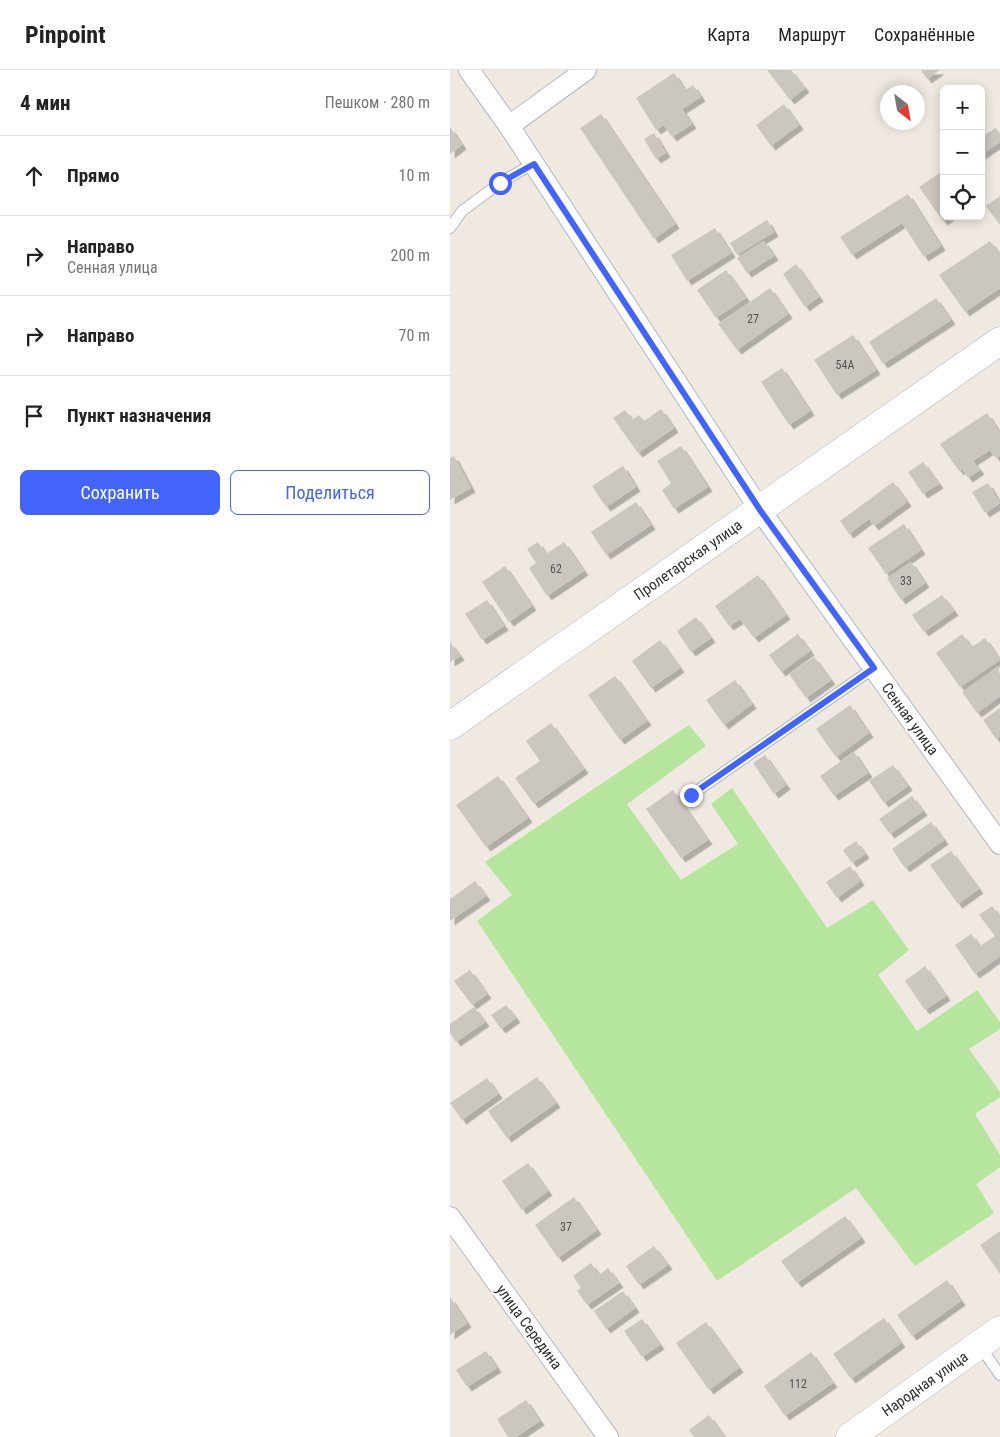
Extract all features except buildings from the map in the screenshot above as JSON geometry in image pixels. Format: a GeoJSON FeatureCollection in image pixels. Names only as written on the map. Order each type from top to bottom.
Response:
{"type":"FeatureCollection","features":[{"type":"Feature","properties":{"kind":"street","name":"Сенная улица"},"geometry":{"type":"LineString","coordinates":[[469,70],[509,126],[760,510],[1000,844]]}},
{"type":"Feature","properties":{"kind":"street"},"geometry":{"type":"LineString","coordinates":[[509,126],[586,70]]}},
{"type":"Feature","properties":{"kind":"street","name":"Пролетарская улица"},"geometry":{"type":"LineString","coordinates":[[450,726],[1000,340]]}},
{"type":"Feature","properties":{"kind":"street","name":"улица Середина"},"geometry":{"type":"LineString","coordinates":[[450,1217],[608,1437]]}},
{"type":"Feature","properties":{"kind":"street","name":"Народная улица"},"geometry":{"type":"LineString","coordinates":[[850,1437],[990,1338]]}},
{"type":"Feature","properties":{"kind":"lane"},"geometry":{"type":"LineString","coordinates":[[450,228],[462,211],[500,183],[534,164]]}},
{"type":"Feature","properties":{"kind":"lane"},"geometry":{"type":"LineString","coordinates":[[691,795],[874,668]]}},
{"type":"Feature","properties":{"kind":"lane"},"geometry":{"type":"LineString","coordinates":[[990,1338],[1000,1375]]}},
{"type":"Feature","properties":{"kind":"green space"},"geometry":{"type":"Polygon","coordinates":[[[689,725],[706,746],[627,804],[681,880],[738,844],[711,804],[732,788],[827,928],[873,900],[909,950],[878,975],[917,1031],[977,990],[1000,1022],[1000,1029],[969,1049],[1000,1092],[1000,1097],[975,1114],[1000,1155],[1000,1167],[976,1184],[994,1213],[915,1266],[856,1188],[717,1281],[477,921],[512,895],[485,862],[689,725]]]}},
{"type":"Feature","properties":{"kind":"route"},"geometry":{"type":"LineString","coordinates":[[500,183],[534,164],[760,510],[874,668],[691,795]]}}]}
